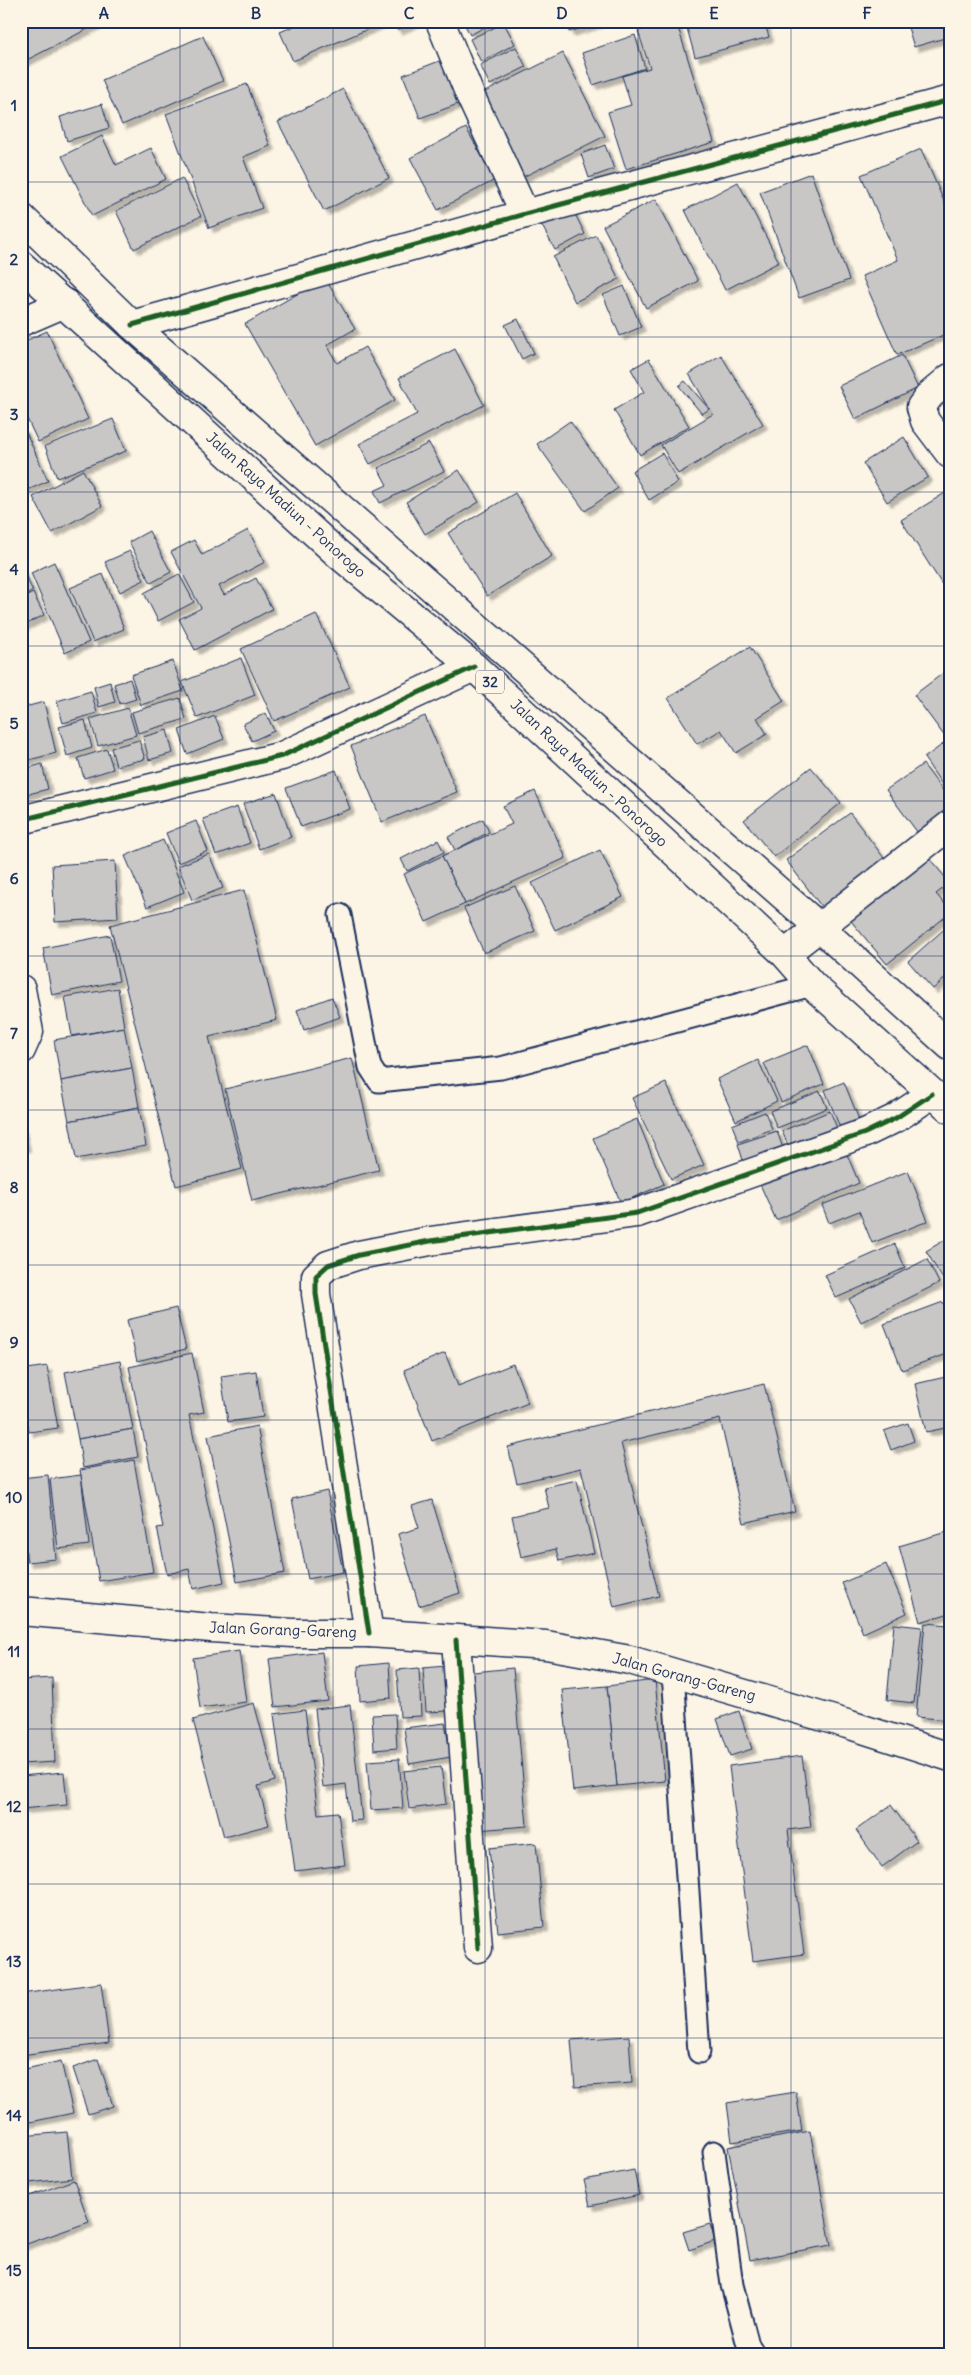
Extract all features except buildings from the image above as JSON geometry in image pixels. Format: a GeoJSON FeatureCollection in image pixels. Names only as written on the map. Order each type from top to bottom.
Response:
{"type":"FeatureCollection","features":[{"type":"Feature","properties":{"kind":"main road"},"geometry":{"type":"LineString","coordinates":[[440,21],[466,87],[525,214]]}},
{"type":"Feature","properties":{"kind":"main road"},"geometry":{"type":"LineString","coordinates":[[132,325],[525,214],[950,100]]}},
{"type":"Feature","properties":{"kind":"main road","name":"32"},"geometry":{"type":"LineString","coordinates":[[21,217],[132,325],[818,926],[950,1046]]}},
{"type":"Feature","properties":{"kind":"main road","name":"Jalan Raya Madiun - Ponorogo"},"geometry":{"type":"LineString","coordinates":[[21,265],[338,554],[474,667],[785,954],[812,984],[941,1102]]}},
{"type":"Feature","properties":{"kind":"main road"},"geometry":{"type":"LineString","coordinates":[[21,322],[64,303]]}},
{"type":"Feature","properties":{"kind":"main road"},"geometry":{"type":"LineString","coordinates":[[950,378],[930,395],[921,407],[925,421],[950,454]]}},
{"type":"Feature","properties":{"kind":"main road"},"geometry":{"type":"LineString","coordinates":[[21,820],[282,756],[474,667]]}},
{"type":"Feature","properties":{"kind":"main road"},"geometry":{"type":"LineString","coordinates":[[785,954],[818,926],[950,825]]}},
{"type":"Feature","properties":{"kind":"main road"},"geometry":{"type":"LineString","coordinates":[[21,989],[30,1032],[21,1050]]}},
{"type":"Feature","properties":{"kind":"main road"},"geometry":{"type":"LineString","coordinates":[[368,1633],[338,1446],[316,1294],[316,1276],[328,1265],[368,1253],[430,1241],[636,1213],[865,1133],[896,1118],[941,1102]]}},
{"type":"Feature","properties":{"kind":"main road","name":"Jalan Gorang-Gareng"},"geometry":{"type":"LineString","coordinates":[[21,1612],[212,1628],[294,1633],[368,1633],[546,1645],[630,1660],[847,1724],[950,1757]]}},
{"type":"Feature","properties":{"kind":"main road"},"geometry":{"type":"LineString","coordinates":[[456,1640],[478,1948]]}},
{"type":"Feature","properties":{"kind":"lane"},"geometry":{"type":"LineString","coordinates":[[340,916],[370,1067],[379,1080],[501,1068],[812,984]]}},
{"type":"Feature","properties":{"kind":"lane"},"geometry":{"type":"LineString","coordinates":[[673,1673],[699,2052]]}},
{"type":"Feature","properties":{"kind":"lane"},"geometry":{"type":"LineString","coordinates":[[714,2152],[732,2285],[748,2345],[754,2354]]}},
{"type":"Feature","properties":{"kind":"cycle path"},"geometry":{"type":"LineString","coordinates":[[132,325],[525,214],[950,100]]}},
{"type":"Feature","properties":{"kind":"cycle path"},"geometry":{"type":"LineString","coordinates":[[21,820],[282,756],[474,667]]}},
{"type":"Feature","properties":{"kind":"cycle path"},"geometry":{"type":"LineString","coordinates":[[369,1633],[316,1294],[316,1276],[328,1265],[359,1255],[430,1241],[637,1213],[865,1133],[896,1118],[932,1094]]}},
{"type":"Feature","properties":{"kind":"cycle path"},"geometry":{"type":"LineString","coordinates":[[456,1640],[478,1948]]}}]}
